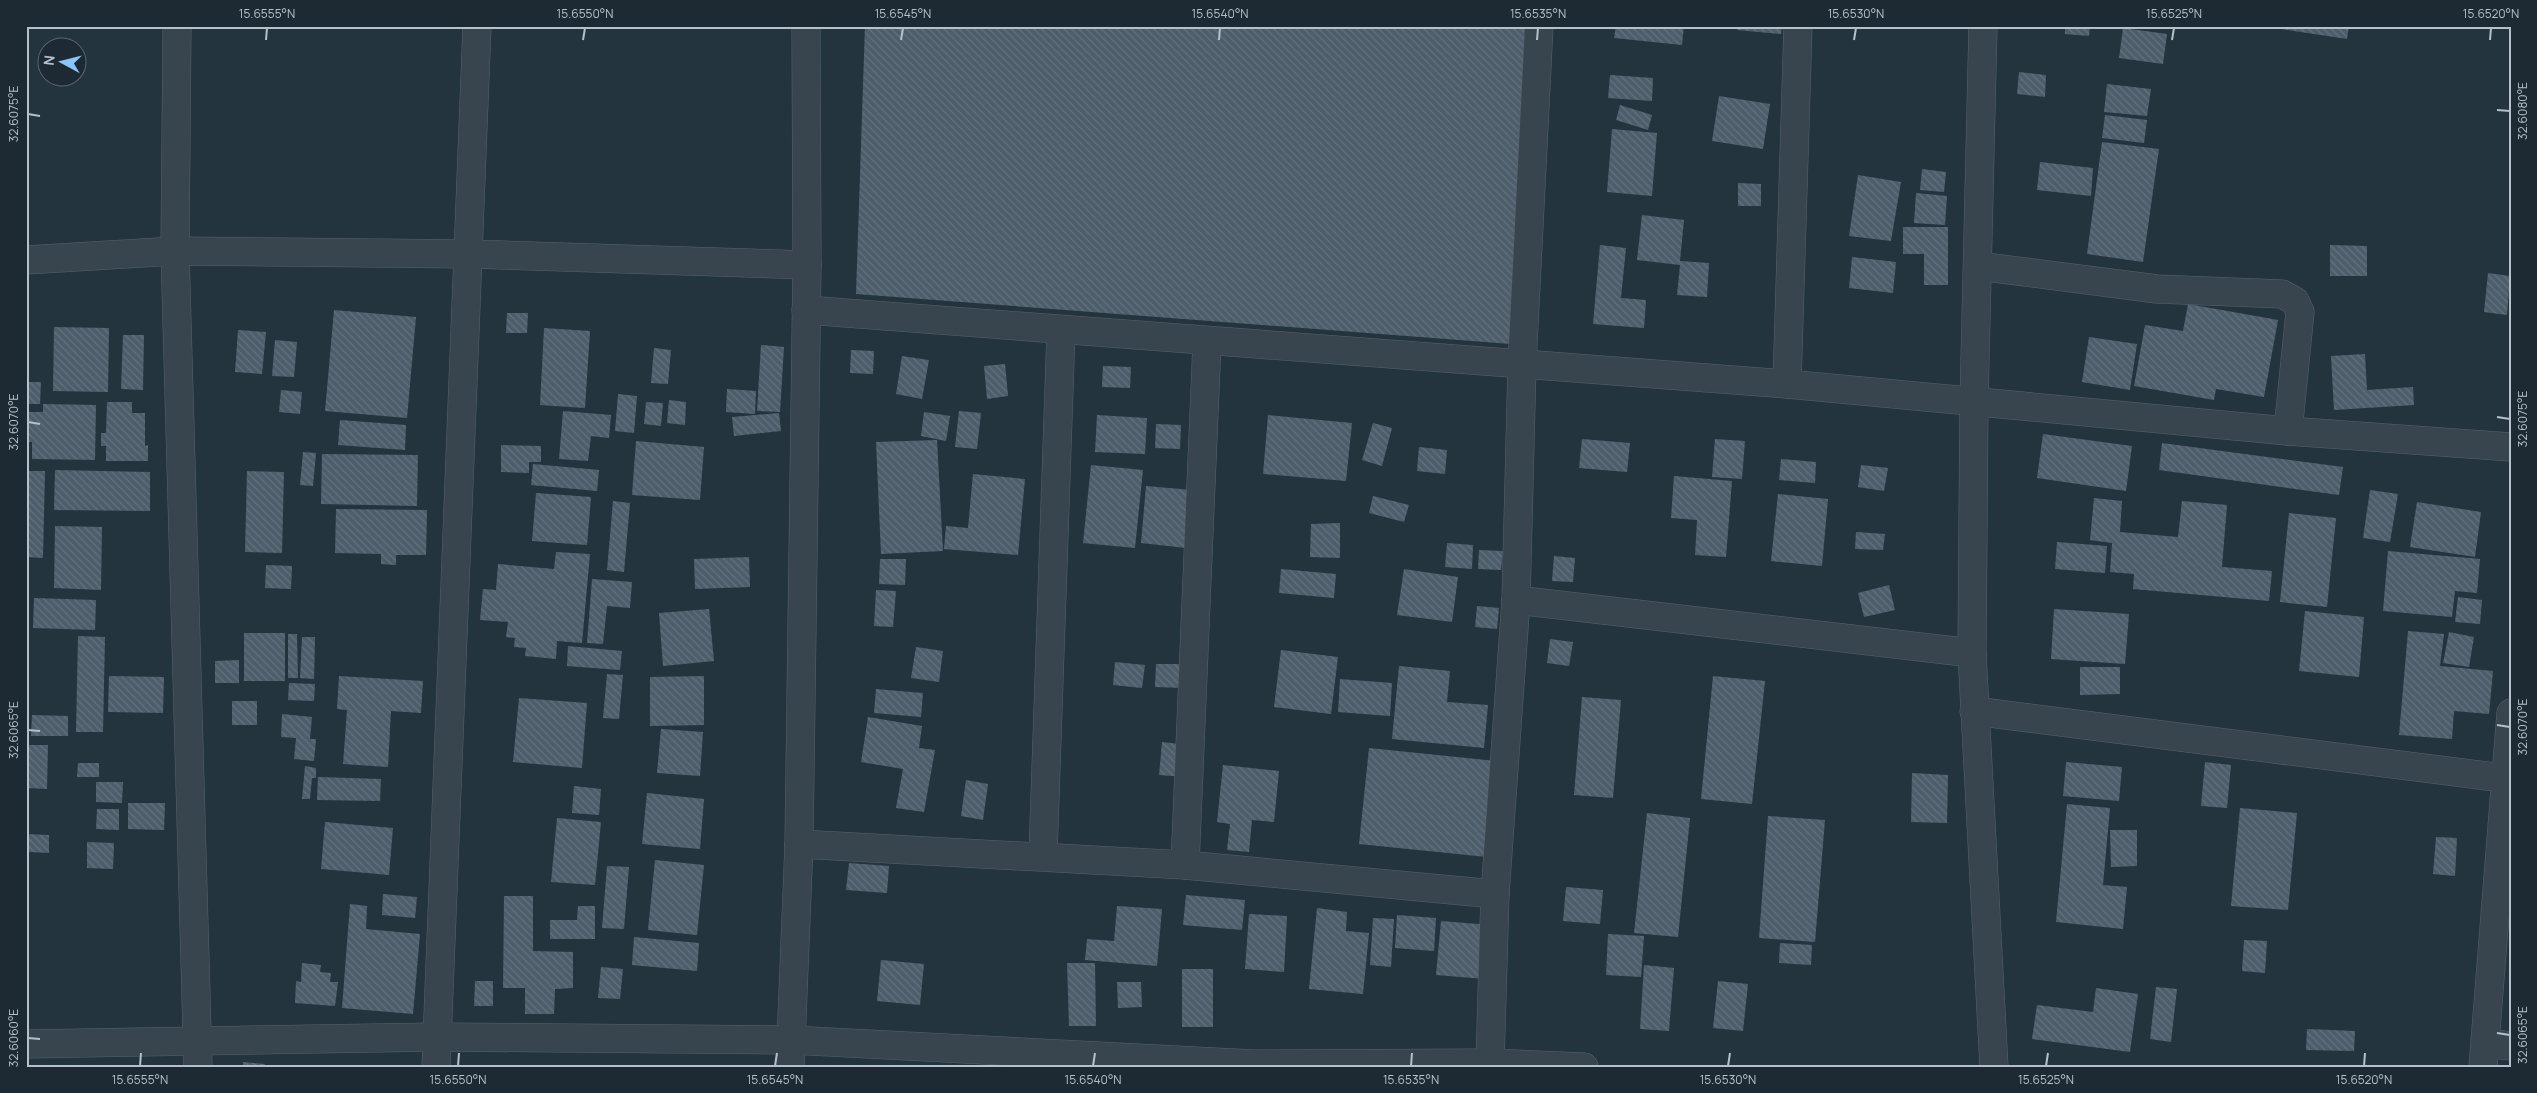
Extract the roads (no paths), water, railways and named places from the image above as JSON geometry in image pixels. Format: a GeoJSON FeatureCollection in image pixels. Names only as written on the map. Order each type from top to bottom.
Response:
{"type":"FeatureCollection","features":[{"type":"Feature","properties":{"kind":"street"},"geometry":{"type":"LineString","coordinates":[[177,26],[175,251],[198,1054]]}},
{"type":"Feature","properties":{"kind":"street"},"geometry":{"type":"LineString","coordinates":[[436,1067],[470,254],[477,26]]}},
{"type":"Feature","properties":{"kind":"street"},"geometry":{"type":"LineString","coordinates":[[790,1067],[799,844],[807,265],[806,26]]}},
{"type":"Feature","properties":{"kind":"street"},"geometry":{"type":"LineString","coordinates":[[1490,1063],[1495,894],[1516,600],[1522,365],[1538,26]]}},
{"type":"Feature","properties":{"kind":"street"},"geometry":{"type":"LineString","coordinates":[[1787,384],[1798,26]]}},
{"type":"Feature","properties":{"kind":"street"},"geometry":{"type":"LineString","coordinates":[[1983,26],[1974,402],[1972,653],[1994,1067]]}},
{"type":"Feature","properties":{"kind":"street"},"geometry":{"type":"LineString","coordinates":[[26,260],[175,251],[470,254],[807,265]]}},
{"type":"Feature","properties":{"kind":"street"},"geometry":{"type":"LineString","coordinates":[[1978,266],[2157,290],[2282,294],[2295,301],[2300,312],[2288,431]]}},
{"type":"Feature","properties":{"kind":"street"},"geometry":{"type":"LineString","coordinates":[[806,310],[1061,331],[1787,384],[2288,431],[2511,447]]}},
{"type":"Feature","properties":{"kind":"street"},"geometry":{"type":"LineString","coordinates":[[1043,855],[1061,331]]}},
{"type":"Feature","properties":{"kind":"street"},"geometry":{"type":"LineString","coordinates":[[1185,865],[1207,342]]}},
{"type":"Feature","properties":{"kind":"street"},"geometry":{"type":"LineString","coordinates":[[1516,600],[1972,653]]}},
{"type":"Feature","properties":{"kind":"street"},"geometry":{"type":"LineString","coordinates":[[1974,712],[2508,779]]}},
{"type":"Feature","properties":{"kind":"street"},"geometry":{"type":"LineString","coordinates":[[2493,1052],[2511,713]]}},
{"type":"Feature","properties":{"kind":"street"},"geometry":{"type":"LineString","coordinates":[[799,844],[1043,855],[1185,865],[1495,894]]}},
{"type":"Feature","properties":{"kind":"street"},"geometry":{"type":"LineString","coordinates":[[26,1044],[198,1054],[436,1037],[790,1040],[1080,1061],[1253,1066],[1490,1063],[1584,1067]]}}]}
